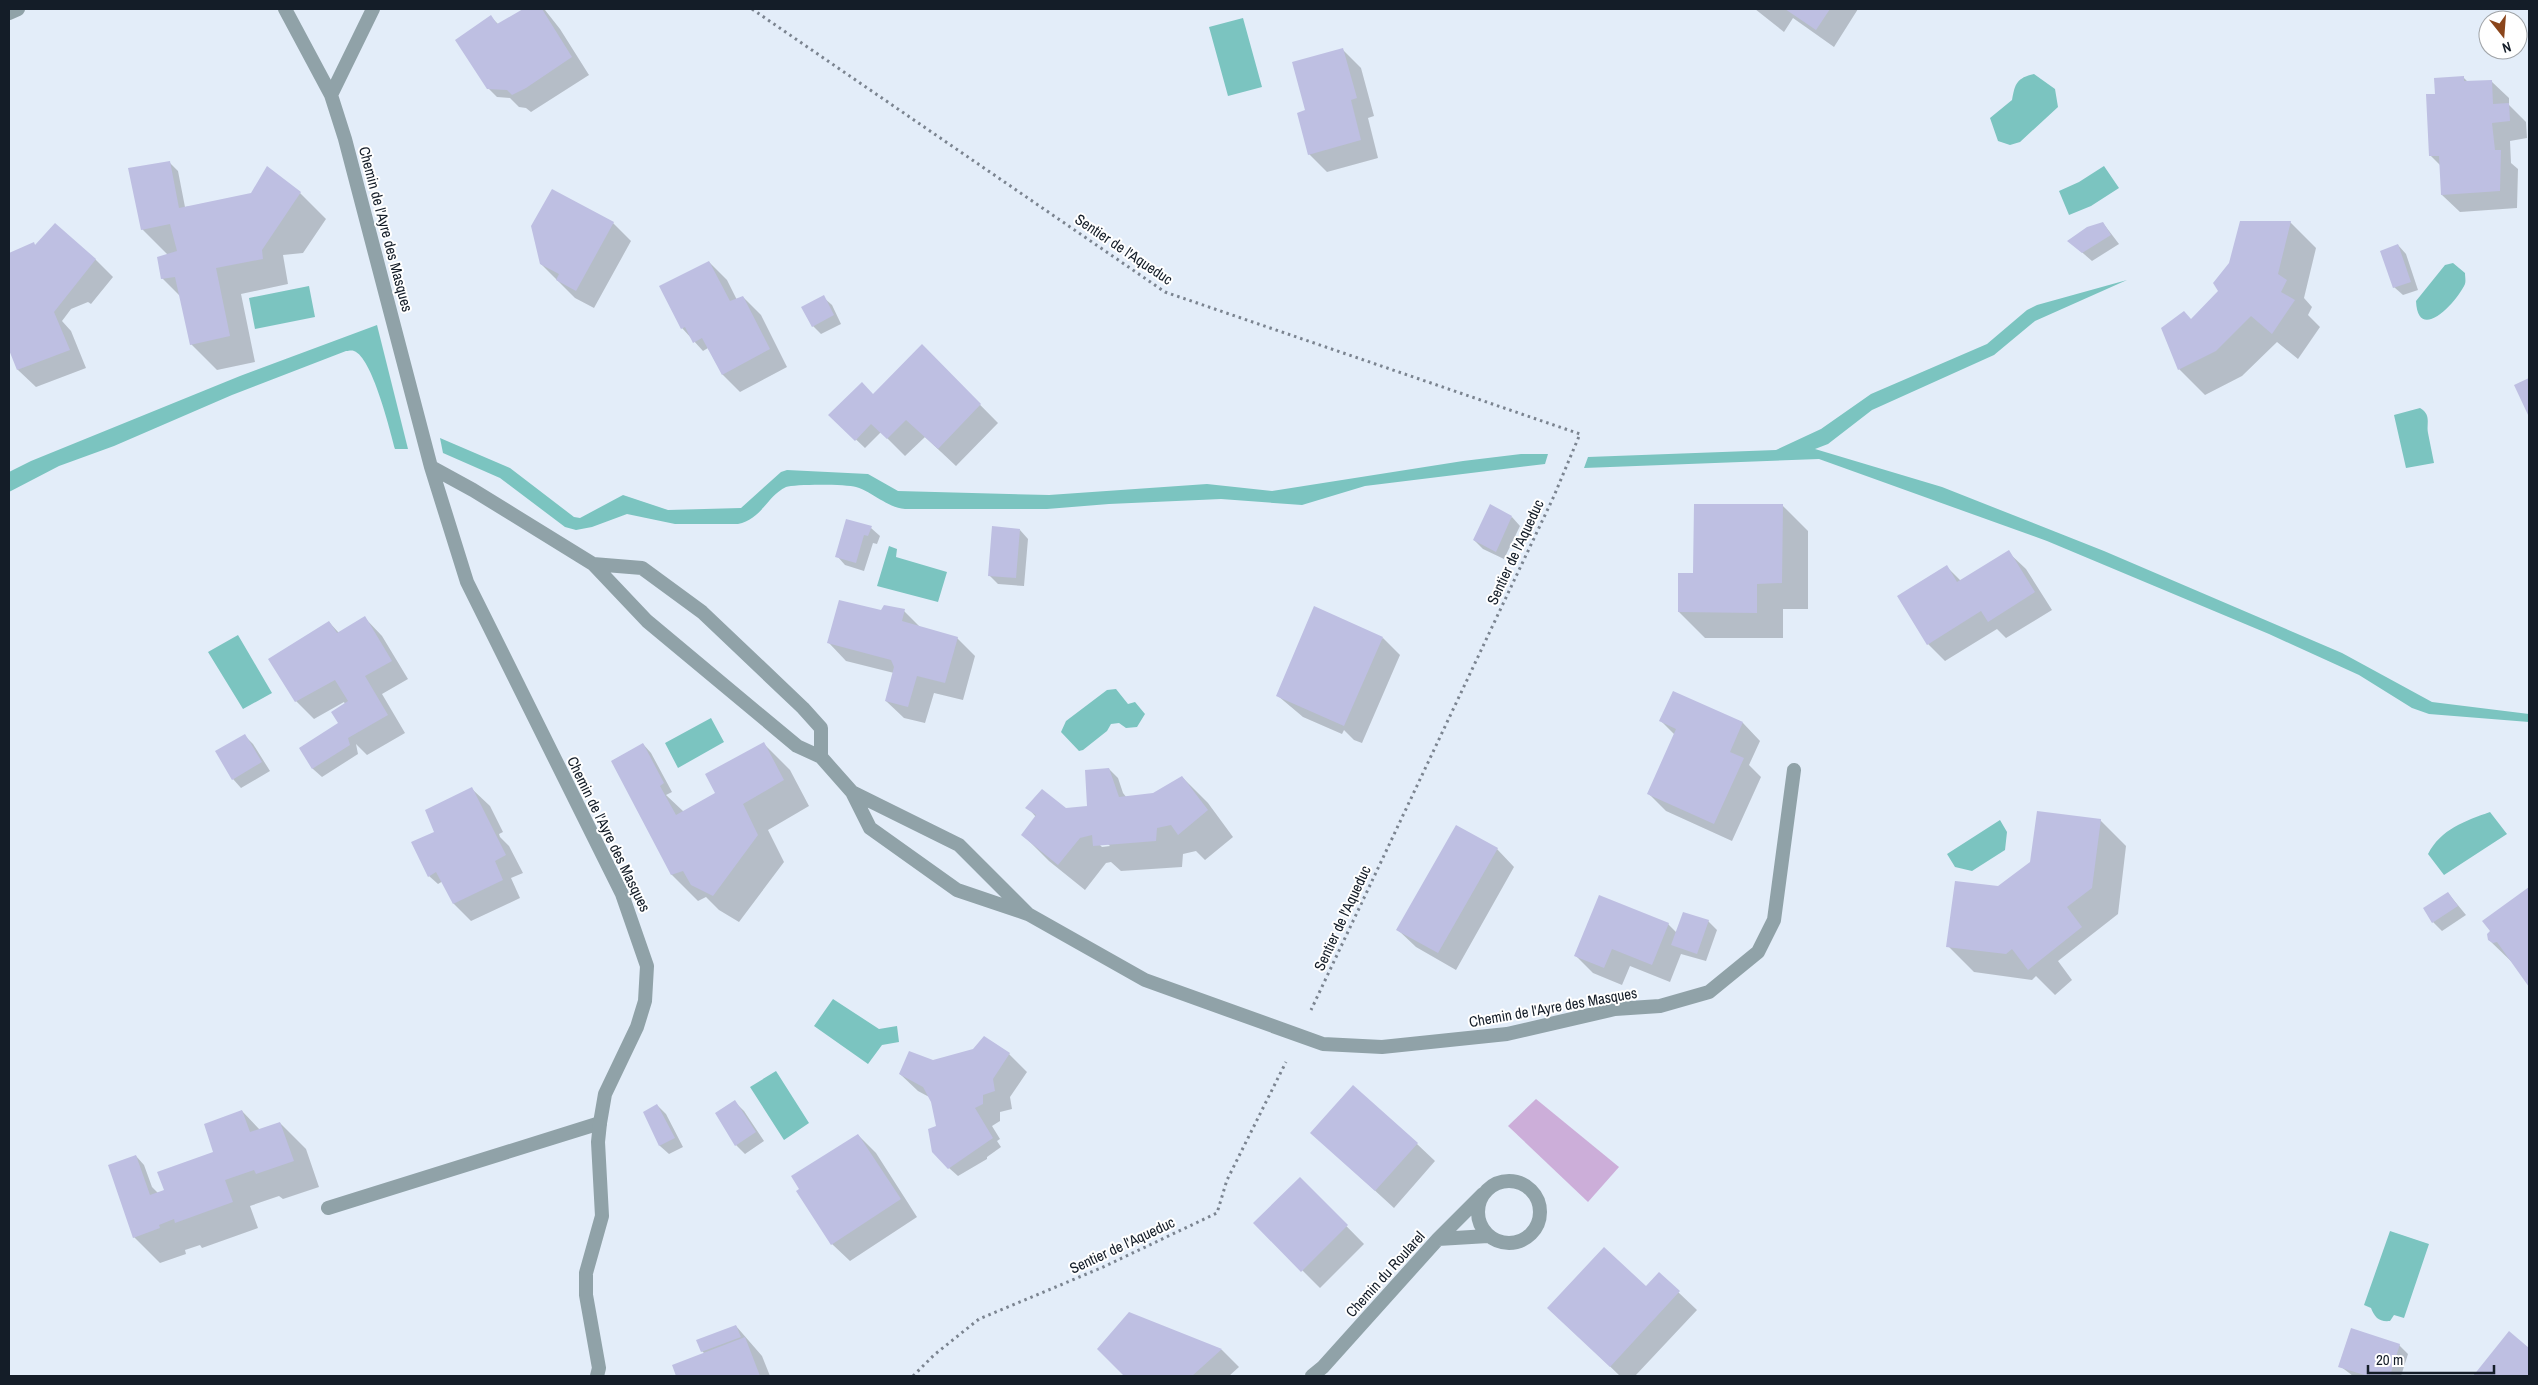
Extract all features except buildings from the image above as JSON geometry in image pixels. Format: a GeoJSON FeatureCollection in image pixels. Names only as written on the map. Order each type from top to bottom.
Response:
{"type":"FeatureCollection","features":[{"type":"Feature","properties":{"kind":"street"},"geometry":{"type":"LineString","coordinates":[[9,13],[18,9]]}},
{"type":"Feature","properties":{"kind":"street","name":"Chemin de l'Ayre des Masques"},"geometry":{"type":"LineString","coordinates":[[285,9],[331,95],[348,149],[431,467],[467,582],[622,894],[647,966],[645,1000],[636,1027],[605,1094],[600,1123],[598,1142],[602,1216],[598,1237],[586,1273],[586,1295],[601,1374]]}},
{"type":"Feature","properties":{"kind":"street"},"geometry":{"type":"LineString","coordinates":[[331,95],[373,9]]}},
{"type":"Feature","properties":{"kind":"street","name":"Chemin de l'Ayre des Masques"},"geometry":{"type":"LineString","coordinates":[[431,467],[473,490],[593,564],[647,621],[797,746],[821,757],[852,792],[870,828],[958,890],[1028,914],[1145,980],[1298,1037],[1323,1044],[1382,1047],[1507,1034],[1615,1009],[1660,1006],[1709,992],[1758,952],[1774,920],[1794,770]]}},
{"type":"Feature","properties":{"kind":"street","name":"Chemin de l'Ayre des Masques"},"geometry":{"type":"LineString","coordinates":[[593,564],[642,568],[702,612],[804,708],[821,728],[821,757]]}},
{"type":"Feature","properties":{"kind":"street","name":"Chemin de l'Ayre des Masques"},"geometry":{"type":"LineString","coordinates":[[852,792],[959,845],[1028,914]]}},
{"type":"Feature","properties":{"kind":"street"},"geometry":{"type":"LineString","coordinates":[[328,1208],[600,1123]]}},
{"type":"Feature","properties":{"kind":"street"},"geometry":{"type":"LineString","coordinates":[[1438,1239],[1488,1236],[1502,1242],[1517,1242],[1524,1239],[1535,1229],[1540,1207],[1530,1188],[1516,1181],[1501,1181],[1483,1194],[1478,1216],[1483,1230],[1488,1236]]}},
{"type":"Feature","properties":{"kind":"street","name":"Chemin du Roularel"},"geometry":{"type":"LineString","coordinates":[[1312,1376],[1324,1367],[1438,1239],[1483,1194]]}},
{"type":"Feature","properties":{"kind":"path","name":"Sentier de l'Aqueduc"},"geometry":{"type":"LineString","coordinates":[[752,9],[1165,292],[1580,434],[1554,496],[1298,1037],[1227,1180],[1217,1213],[1101,1268],[979,1319],[934,1355],[913,1376]]}},
{"type":"Feature","properties":{"kind":"shaded area"},"geometry":{"type":"Polygon","coordinates":[[[1243,18],[1262,87],[1228,96],[1209,27],[1243,18]]]}},
{"type":"Feature","properties":{"kind":"shaded area"},"geometry":{"type":"Polygon","coordinates":[[[2034,74],[2055,89],[2058,107],[2020,142],[2010,145],[1998,141],[1990,118],[2012,100],[2014,89],[2020,80],[2034,74]]]}},
{"type":"Feature","properties":{"kind":"shaded area"},"geometry":{"type":"Polygon","coordinates":[[[2104,166],[2119,188],[2091,206],[2069,215],[2059,191],[2079,182],[2104,166]]]}},
{"type":"Feature","properties":{"kind":"shaded area"},"geometry":{"type":"Polygon","coordinates":[[[2453,263],[2465,273],[2465,284],[2461,292],[2447,309],[2430,319],[2423,319],[2418,313],[2416,301],[2445,265],[2453,263]]]}},
{"type":"Feature","properties":{"kind":"shaded area"},"geometry":{"type":"Polygon","coordinates":[[[2127,280],[2035,321],[1994,355],[1872,410],[1828,444],[1815,449],[1942,487],[2104,551],[2342,653],[2432,702],[2529,714],[2529,722],[2429,714],[2412,708],[2359,675],[2269,634],[2047,541],[1819,459],[1584,468],[1588,457],[1776,450],[1821,429],[1871,394],[1987,344],[2027,310],[2037,305],[2127,280]]]}},
{"type":"Feature","properties":{"kind":"shaded area"},"geometry":{"type":"Polygon","coordinates":[[[309,286],[315,317],[255,329],[249,298],[309,286]]]}},
{"type":"Feature","properties":{"kind":"shaded area"},"geometry":{"type":"Polygon","coordinates":[[[377,325],[408,449],[395,449],[374,380],[367,366],[361,356],[354,351],[346,351],[232,395],[114,446],[59,466],[9,492],[9,472],[31,461],[240,376],[377,325]]]}},
{"type":"Feature","properties":{"kind":"shaded area"},"geometry":{"type":"Polygon","coordinates":[[[2420,408],[2427,417],[2434,463],[2406,468],[2394,415],[2420,408]]]}},
{"type":"Feature","properties":{"kind":"shaded area"},"geometry":{"type":"Polygon","coordinates":[[[440,438],[510,468],[574,517],[580,518],[623,495],[668,510],[741,508],[781,472],[787,470],[868,474],[898,491],[1049,495],[1207,484],[1272,491],[1463,461],[1521,454],[1548,454],[1545,464],[1365,486],[1302,505],[1221,499],[1047,509],[905,509],[898,508],[856,487],[809,485],[786,487],[779,491],[753,517],[738,524],[675,524],[627,514],[592,527],[576,530],[565,527],[500,478],[443,453],[440,438]]]}},
{"type":"Feature","properties":{"kind":"shaded area"},"geometry":{"type":"Polygon","coordinates":[[[889,546],[897,549],[896,557],[947,572],[938,602],[877,586],[889,546]]]}},
{"type":"Feature","properties":{"kind":"shaded area"},"geometry":{"type":"Polygon","coordinates":[[[238,635],[272,693],[243,709],[208,652],[238,635]]]}},
{"type":"Feature","properties":{"kind":"shaded area"},"geometry":{"type":"Polygon","coordinates":[[[1116,689],[1128,704],[1135,702],[1145,714],[1137,727],[1126,728],[1119,723],[1111,724],[1107,731],[1083,750],[1079,751],[1061,732],[1066,721],[1107,690],[1116,689]]]}},
{"type":"Feature","properties":{"kind":"shaded area"},"geometry":{"type":"Polygon","coordinates":[[[711,718],[724,742],[678,768],[665,743],[711,718]]]}},
{"type":"Feature","properties":{"kind":"shaded area"},"geometry":{"type":"Polygon","coordinates":[[[2490,812],[2507,834],[2444,875],[2428,854],[2433,845],[2454,827],[2490,812]]]}},
{"type":"Feature","properties":{"kind":"shaded area"},"geometry":{"type":"Polygon","coordinates":[[[2000,820],[2007,832],[2005,850],[1972,871],[1955,867],[1947,854],[2000,820]]]}},
{"type":"Feature","properties":{"kind":"shaded area"},"geometry":{"type":"Polygon","coordinates":[[[833,999],[879,1029],[897,1026],[899,1042],[882,1045],[868,1064],[814,1026],[833,999]]]}},
{"type":"Feature","properties":{"kind":"shaded area"},"geometry":{"type":"Polygon","coordinates":[[[776,1071],[809,1123],[784,1140],[750,1087],[776,1071]]]}},
{"type":"Feature","properties":{"kind":"shaded area"},"geometry":{"type":"Polygon","coordinates":[[[1536,1099],[1619,1167],[1588,1202],[1508,1126],[1536,1099]]]}},
{"type":"Feature","properties":{"kind":"shaded area"},"geometry":{"type":"Polygon","coordinates":[[[2390,1231],[2429,1244],[2404,1318],[2394,1315],[2390,1321],[2383,1321],[2378,1319],[2371,1308],[2364,1305],[2390,1231]]]}}]}
